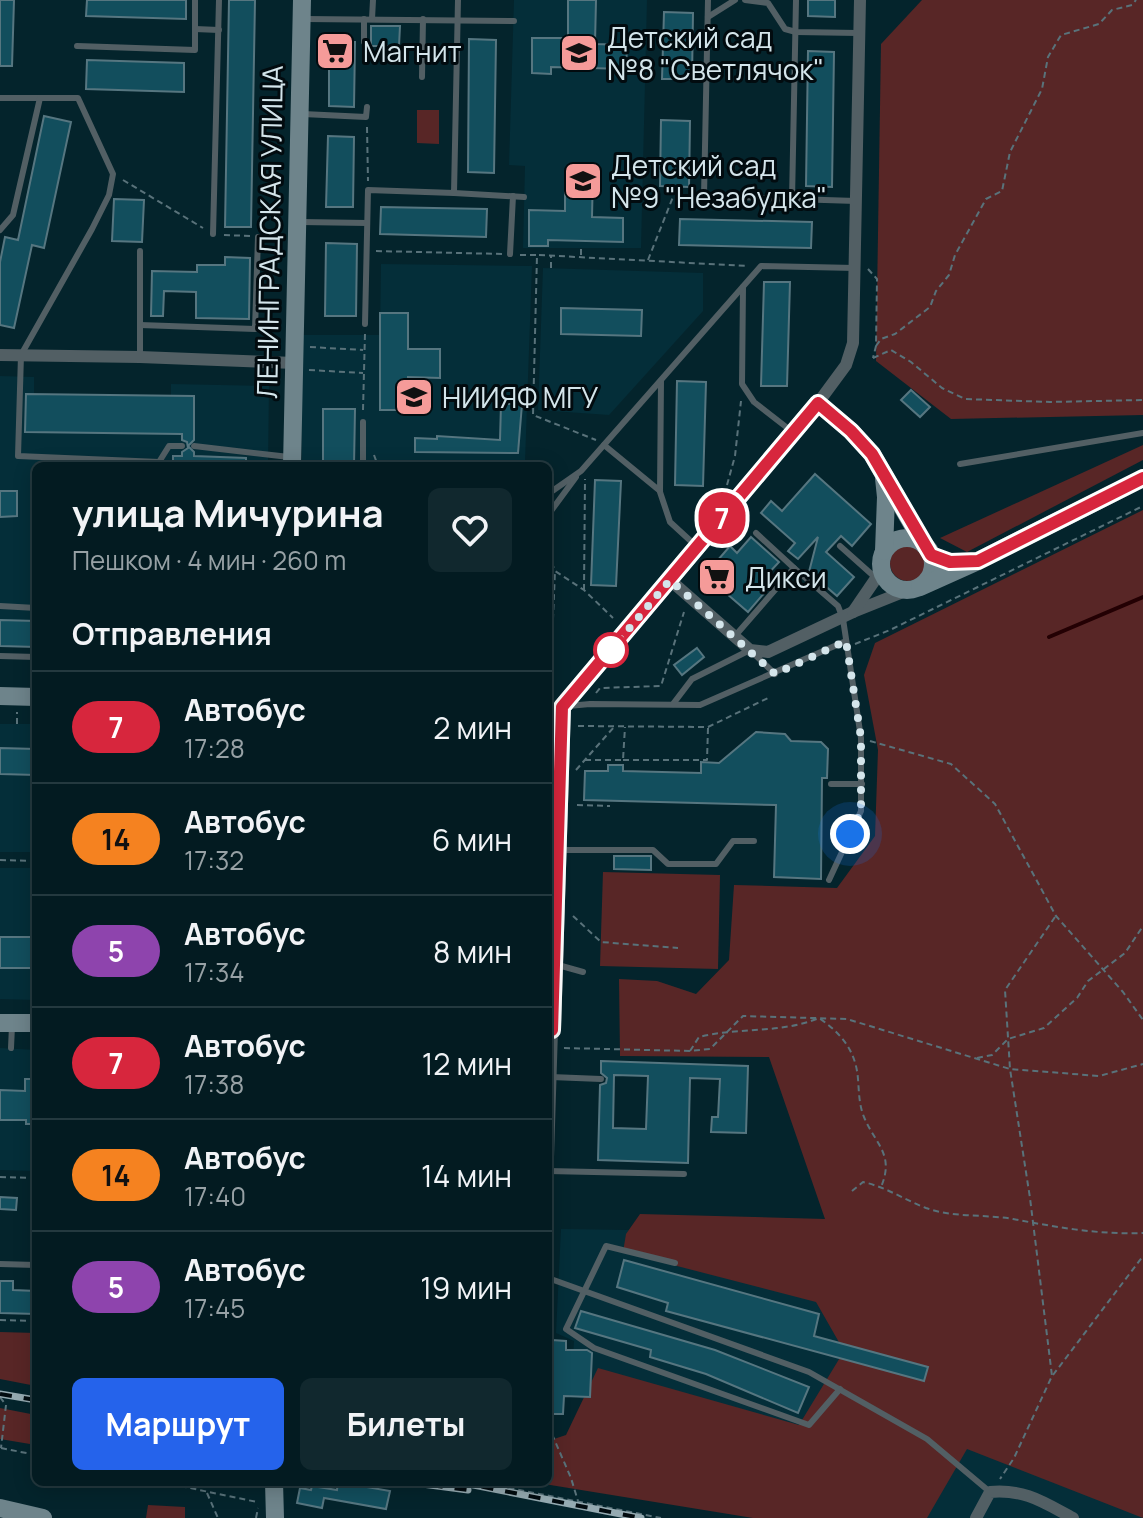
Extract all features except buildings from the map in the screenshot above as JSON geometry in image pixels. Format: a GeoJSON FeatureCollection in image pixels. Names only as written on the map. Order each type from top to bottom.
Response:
{"type":"FeatureCollection","features":[{"type":"Feature","properties":{"kind":"street"},"geometry":{"type":"LineString","coordinates":[[552,1012],[558,850],[554,701],[698,548],[818,403],[846,365],[850,354],[853,343],[860,0]]}},
{"type":"Feature","properties":{"kind":"street","name":"ЛЕНИНГРАДСКАЯ УЛИЦА"},"geometry":{"type":"LineString","coordinates":[[292,462],[302,367],[297,226],[302,10]]}},
{"type":"Feature","properties":{"kind":"street"},"geometry":{"type":"LineString","coordinates":[[0,355],[140,357],[302,367]]}},
{"type":"Feature","properties":{"kind":"street"},"geometry":{"type":"LineString","coordinates":[[818,403],[851,431],[879,464],[928,550],[933,567],[929,578],[914,589],[897,588],[879,575]]}},
{"type":"Feature","properties":{"kind":"street"},"geometry":{"type":"LineString","coordinates":[[848,615],[879,575],[884,551],[886,483],[879,464]]}},
{"type":"Feature","properties":{"kind":"street"},"geometry":{"type":"LineString","coordinates":[[670,580],[750,650],[768,652],[978,561],[1143,478]]}},
{"type":"Feature","properties":{"kind":"street"},"geometry":{"type":"LineString","coordinates":[[884,551],[903,538],[914,539],[950,562],[978,561]]}},
{"type":"Feature","properties":{"kind":"street"},"geometry":{"type":"LineString","coordinates":[[0,696],[32,697]]}},
{"type":"Feature","properties":{"kind":"street"},"geometry":{"type":"LineString","coordinates":[[6,1023],[32,1023]]}},
{"type":"Feature","properties":{"kind":"street"},"geometry":{"type":"LineString","coordinates":[[274,1486],[275,1518]]}},
{"type":"Feature","properties":{"kind":"street"},"geometry":{"type":"LineString","coordinates":[[976,1518],[990,1492],[1012,1490],[1073,1518]]}},
{"type":"Feature","properties":{"kind":"street"},"geometry":{"type":"LineString","coordinates":[[0,1508],[43,1518]]}},
{"type":"Feature","properties":{"kind":"lane"},"geometry":{"type":"LineString","coordinates":[[77,46],[195,50],[195,0]]}},
{"type":"Feature","properties":{"kind":"lane"},"geometry":{"type":"LineString","coordinates":[[213,234],[219,0]]}},
{"type":"Feature","properties":{"kind":"lane"},"geometry":{"type":"LineString","coordinates":[[364,42],[373,0]]}},
{"type":"Feature","properties":{"kind":"lane"},"geometry":{"type":"LineString","coordinates":[[454,193],[458,0]]}},
{"type":"Feature","properties":{"kind":"lane"},"geometry":{"type":"LineString","coordinates":[[708,0],[704,196],[856,201]]}},
{"type":"Feature","properties":{"kind":"lane"},"geometry":{"type":"LineString","coordinates":[[708,17],[735,0]]}},
{"type":"Feature","properties":{"kind":"lane"},"geometry":{"type":"LineString","coordinates":[[745,0],[768,3],[785,29],[796,32],[859,33]]}},
{"type":"Feature","properties":{"kind":"lane"},"geometry":{"type":"LineString","coordinates":[[792,200],[796,0]]}},
{"type":"Feature","properties":{"kind":"lane"},"geometry":{"type":"LineString","coordinates":[[302,10],[368,19],[514,21]]}},
{"type":"Feature","properties":{"kind":"lane"},"geometry":{"type":"LineString","coordinates":[[422,77],[423,19]]}},
{"type":"Feature","properties":{"kind":"lane"},"geometry":{"type":"LineString","coordinates":[[195,29],[219,30]]}},
{"type":"Feature","properties":{"kind":"lane"},"geometry":{"type":"LineString","coordinates":[[0,98],[78,98],[113,174],[109,195],[92,229],[21,355],[18,456],[124,462]]}},
{"type":"Feature","properties":{"kind":"lane"},"geometry":{"type":"LineString","coordinates":[[0,230],[13,215],[40,98]]}},
{"type":"Feature","properties":{"kind":"lane"},"geometry":{"type":"LineString","coordinates":[[300,114],[366,117],[367,107]]}},
{"type":"Feature","properties":{"kind":"lane"},"geometry":{"type":"LineString","coordinates":[[365,324],[368,190],[524,197]]}},
{"type":"Feature","properties":{"kind":"lane"},"geometry":{"type":"LineString","coordinates":[[510,254],[513,196]]}},
{"type":"Feature","properties":{"kind":"lane"},"geometry":{"type":"LineString","coordinates":[[297,226],[367,223]]}},
{"type":"Feature","properties":{"kind":"lane"},"geometry":{"type":"LineString","coordinates":[[140,325],[255,329],[258,237]]}},
{"type":"Feature","properties":{"kind":"lane"},"geometry":{"type":"LineString","coordinates":[[140,251],[140,357]]}},
{"type":"Feature","properties":{"kind":"lane"},"geometry":{"type":"LineString","coordinates":[[552,510],[581,471],[761,266],[855,268]]}},
{"type":"Feature","properties":{"kind":"lane"},"geometry":{"type":"LineString","coordinates":[[743,287],[742,384],[754,402],[794,433]]}},
{"type":"Feature","properties":{"kind":"lane"},"geometry":{"type":"LineString","coordinates":[[661,381],[660,492],[670,522],[698,548]]}},
{"type":"Feature","properties":{"kind":"lane"},"geometry":{"type":"LineString","coordinates":[[363,422],[363,462]]}},
{"type":"Feature","properties":{"kind":"lane"},"geometry":{"type":"LineString","coordinates":[[960,464],[1143,433]]}},
{"type":"Feature","properties":{"kind":"lane"},"geometry":{"type":"LineString","coordinates":[[604,445],[660,492]]}},
{"type":"Feature","properties":{"kind":"lane"},"geometry":{"type":"LineString","coordinates":[[160,462],[169,446],[182,446]]}},
{"type":"Feature","properties":{"kind":"lane"},"geometry":{"type":"LineString","coordinates":[[194,446],[292,462]]}},
{"type":"Feature","properties":{"kind":"lane"},"geometry":{"type":"LineString","coordinates":[[552,491],[581,471]]}},
{"type":"Feature","properties":{"kind":"lane"},"geometry":{"type":"LineString","coordinates":[[756,533],[848,615],[846,641],[861,738],[861,811],[829,880]]}},
{"type":"Feature","properties":{"kind":"lane"},"geometry":{"type":"LineString","coordinates":[[840,546],[879,575]]}},
{"type":"Feature","properties":{"kind":"lane"},"geometry":{"type":"LineString","coordinates":[[735,637],[794,568]]}},
{"type":"Feature","properties":{"kind":"lane"},"geometry":{"type":"LineString","coordinates":[[0,606],[32,608]]}},
{"type":"Feature","properties":{"kind":"lane"},"geometry":{"type":"LineString","coordinates":[[554,701],[700,705],[846,641]]}},
{"type":"Feature","properties":{"kind":"lane"},"geometry":{"type":"LineString","coordinates":[[673,704],[692,679],[750,650],[775,674]]}},
{"type":"Feature","properties":{"kind":"lane"},"geometry":{"type":"LineString","coordinates":[[0,656],[32,657]]}},
{"type":"Feature","properties":{"kind":"lane"},"geometry":{"type":"LineString","coordinates":[[831,784],[862,784]]}},
{"type":"Feature","properties":{"kind":"lane"},"geometry":{"type":"LineString","coordinates":[[558,850],[653,850],[668,864],[716,864],[733,841],[754,841]]}},
{"type":"Feature","properties":{"kind":"lane"},"geometry":{"type":"LineString","coordinates":[[554,964],[583,972]]}},
{"type":"Feature","properties":{"kind":"lane"},"geometry":{"type":"LineString","coordinates":[[6,1023],[11,1048]]}},
{"type":"Feature","properties":{"kind":"lane"},"geometry":{"type":"LineString","coordinates":[[552,1077],[601,1079]]}},
{"type":"Feature","properties":{"kind":"lane"},"geometry":{"type":"LineString","coordinates":[[552,1171],[684,1174]]}},
{"type":"Feature","properties":{"kind":"lane"},"geometry":{"type":"LineString","coordinates":[[675,1263],[606,1246],[566,1329],[594,1348],[809,1425],[840,1389]]}},
{"type":"Feature","properties":{"kind":"lane"},"geometry":{"type":"LineString","coordinates":[[0,1264],[32,1265]]}},
{"type":"Feature","properties":{"kind":"lane"},"geometry":{"type":"LineString","coordinates":[[552,1279],[809,1372],[927,1439],[990,1492]]}},
{"type":"Feature","properties":{"kind":"path"},"geometry":{"type":"LineString","coordinates":[[876,346],[881,339],[895,334],[930,307],[986,199],[1002,191],[1010,152],[1042,89],[1048,57],[1061,35],[1099,24],[1112,10],[1132,5],[1136,0]]}},
{"type":"Feature","properties":{"kind":"path"},"geometry":{"type":"LineString","coordinates":[[366,117],[368,190]]}},
{"type":"Feature","properties":{"kind":"path"},"geometry":{"type":"LineString","coordinates":[[113,174],[213,234],[258,237],[276,229],[297,226]]}},
{"type":"Feature","properties":{"kind":"path"},"geometry":{"type":"LineString","coordinates":[[648,260],[673,197],[704,196]]}},
{"type":"Feature","properties":{"kind":"path"},"geometry":{"type":"LineString","coordinates":[[581,248],[581,256]]}},
{"type":"Feature","properties":{"kind":"path"},"geometry":{"type":"LineString","coordinates":[[367,251],[581,256],[761,266]]}},
{"type":"Feature","properties":{"kind":"path"},"geometry":{"type":"LineString","coordinates":[[537,255],[533,415],[587,435],[604,445]]}},
{"type":"Feature","properties":{"kind":"path"},"geometry":{"type":"LineString","coordinates":[[551,255],[551,268]]}},
{"type":"Feature","properties":{"kind":"path"},"geometry":{"type":"LineString","coordinates":[[855,268],[870,270],[877,279],[873,358],[891,350],[942,388],[965,399],[1050,402],[1143,400]]}},
{"type":"Feature","properties":{"kind":"path"},"geometry":{"type":"LineString","coordinates":[[363,422],[365,324]]}},
{"type":"Feature","properties":{"kind":"path"},"geometry":{"type":"LineString","coordinates":[[255,329],[274,342]]}},
{"type":"Feature","properties":{"kind":"path"},"geometry":{"type":"LineString","coordinates":[[310,347],[365,350]]}},
{"type":"Feature","properties":{"kind":"path"},"geometry":{"type":"LineString","coordinates":[[302,367],[364,373]]}},
{"type":"Feature","properties":{"kind":"path"},"geometry":{"type":"LineString","coordinates":[[726,489],[735,456],[742,384]]}},
{"type":"Feature","properties":{"kind":"path"},"geometry":{"type":"LineString","coordinates":[[373,451],[377,462]]}},
{"type":"Feature","properties":{"kind":"path"},"geometry":{"type":"LineString","coordinates":[[581,471],[586,482],[584,590]]}},
{"type":"Feature","properties":{"kind":"path"},"geometry":{"type":"LineString","coordinates":[[846,641],[858,645],[1143,506]]}},
{"type":"Feature","properties":{"kind":"path"},"geometry":{"type":"LineString","coordinates":[[552,563],[555,571],[554,701]]}},
{"type":"Feature","properties":{"kind":"path"},"geometry":{"type":"LineString","coordinates":[[555,571],[584,590],[613,618]]}},
{"type":"Feature","properties":{"kind":"path"},"geometry":{"type":"LineString","coordinates":[[686,607],[661,686],[600,688],[577,726],[708,727],[768,698]]}},
{"type":"Feature","properties":{"kind":"path"},"geometry":{"type":"LineString","coordinates":[[17,710],[17,724]]}},
{"type":"Feature","properties":{"kind":"path"},"geometry":{"type":"LineString","coordinates":[[576,770],[615,726]]}},
{"type":"Feature","properties":{"kind":"path"},"geometry":{"type":"LineString","coordinates":[[623,760],[625,727]]}},
{"type":"Feature","properties":{"kind":"path"},"geometry":{"type":"LineString","coordinates":[[585,760],[707,760],[708,727]]}},
{"type":"Feature","properties":{"kind":"path"},"geometry":{"type":"LineString","coordinates":[[861,738],[951,764],[995,804],[1056,916],[1143,1020]]}},
{"type":"Feature","properties":{"kind":"path"},"geometry":{"type":"LineString","coordinates":[[575,805],[610,806]]}},
{"type":"Feature","properties":{"kind":"path"},"geometry":{"type":"LineString","coordinates":[[0,860],[32,861]]}},
{"type":"Feature","properties":{"kind":"path"},"geometry":{"type":"LineString","coordinates":[[573,916],[601,942],[678,948]]}},
{"type":"Feature","properties":{"kind":"path"},"geometry":{"type":"LineString","coordinates":[[1052,1376],[1010,1069],[1005,990],[1056,916]]}},
{"type":"Feature","properties":{"kind":"path"},"geometry":{"type":"LineString","coordinates":[[974,1058],[992,1055],[1008,1039],[1044,1028],[1077,998],[1088,981],[1125,953],[1143,926]]}},
{"type":"Feature","properties":{"kind":"path"},"geometry":{"type":"LineString","coordinates":[[552,1036],[690,1051],[710,1049],[743,1016],[847,1019],[1010,1069],[1099,1076],[1143,1064]]}},
{"type":"Feature","properties":{"kind":"path"},"geometry":{"type":"LineString","coordinates":[[690,1051],[699,1037],[726,1031],[801,1026],[819,1018]]}},
{"type":"Feature","properties":{"kind":"path"},"geometry":{"type":"LineString","coordinates":[[819,1018],[838,1031],[855,1065],[864,1117],[887,1162],[881,1187]]}},
{"type":"Feature","properties":{"kind":"path"},"geometry":{"type":"LineString","coordinates":[[0,1177],[32,1178]]}},
{"type":"Feature","properties":{"kind":"path"},"geometry":{"type":"LineString","coordinates":[[852,1191],[863,1182],[928,1209],[1033,1224],[1143,1233]]}},
{"type":"Feature","properties":{"kind":"path"},"geometry":{"type":"LineString","coordinates":[[990,1492],[1014,1458],[1052,1376],[1143,1256]]}},
{"type":"Feature","properties":{"kind":"path"},"geometry":{"type":"LineString","coordinates":[[0,1320],[32,1321]]}},
{"type":"Feature","properties":{"kind":"path"},"geometry":{"type":"LineString","coordinates":[[0,1397],[6,1405],[0,1448],[32,1454]]}},
{"type":"Feature","properties":{"kind":"path"},"geometry":{"type":"LineString","coordinates":[[552,1434],[578,1503]]}},
{"type":"Feature","properties":{"kind":"path"},"geometry":{"type":"LineString","coordinates":[[179,1486],[259,1503],[256,1518]]}},
{"type":"Feature","properties":{"kind":"path"},"geometry":{"type":"LineString","coordinates":[[498,1486],[661,1518]]}},
{"type":"Feature","properties":{"kind":"path"},"geometry":{"type":"LineString","coordinates":[[207,1492],[218,1518]]}},
{"type":"Feature","properties":{"kind":"shaded area","name":"Детский сад №9 \"Незабудка\""},"geometry":{"type":"Polygon","coordinates":[[[514,0],[647,0],[641,248],[523,248],[525,166],[509,165],[514,0]]]}},
{"type":"Feature","properties":{"kind":"shaded area"},"geometry":{"type":"Polygon","coordinates":[[[922,0],[1143,0],[1143,415],[951,419],[876,361],[881,44],[922,0]]]}},
{"type":"Feature","properties":{"kind":"shaded area"},"geometry":{"type":"Polygon","coordinates":[[[417,110],[439,110],[439,144],[417,143],[417,110]]]}},
{"type":"Feature","properties":{"kind":"shaded area","name":"НИИЯФ МГУ"},"geometry":{"type":"Polygon","coordinates":[[[381,264],[532,266],[525,462],[302,462],[301,335],[380,335],[381,264]]]}},
{"type":"Feature","properties":{"kind":"shaded area"},"geometry":{"type":"Polygon","coordinates":[[[543,268],[703,273],[703,311],[609,415],[538,410],[543,268]]]}},
{"type":"Feature","properties":{"kind":"shaded area"},"geometry":{"type":"Polygon","coordinates":[[[0,376],[34,377],[34,394],[171,396],[171,384],[269,386],[268,462],[32,462],[32,647],[0,646],[0,376]]]}},
{"type":"Feature","properties":{"kind":"shaded area"},"geometry":{"type":"Polygon","coordinates":[[[1143,445],[1143,460],[967,552],[940,538],[1143,445]]]}},
{"type":"Feature","properties":{"kind":"shaded area"},"geometry":{"type":"Polygon","coordinates":[[[1143,510],[1143,1518],[967,1449],[927,1518],[753,1518],[552,1485],[552,1440],[566,1435],[598,1368],[799,1425],[844,1351],[816,1302],[623,1252],[626,1234],[640,1214],[825,1219],[769,1057],[620,1056],[619,979],[657,981],[696,994],[729,960],[734,885],[837,888],[875,836],[878,750],[864,675],[875,643],[1143,510]]]}},
{"type":"Feature","properties":{"kind":"shaded area"},"geometry":{"type":"Polygon","coordinates":[[[908,545],[921,550],[926,563],[921,576],[908,581],[895,576],[890,563],[895,550],[908,545]]]}},
{"type":"Feature","properties":{"kind":"shaded area"},"geometry":{"type":"Polygon","coordinates":[[[0,724],[32,724],[32,852],[0,852],[0,724]]]}},
{"type":"Feature","properties":{"kind":"shaded area"},"geometry":{"type":"Polygon","coordinates":[[[0,868],[32,868],[32,1000],[0,999],[0,868]]]}},
{"type":"Feature","properties":{"kind":"shaded area"},"geometry":{"type":"Polygon","coordinates":[[[603,872],[720,875],[718,969],[600,966],[603,872]]]}},
{"type":"Feature","properties":{"kind":"shaded area"},"geometry":{"type":"Polygon","coordinates":[[[0,1048],[32,1050],[32,1171],[0,1170],[0,1048]]]}},
{"type":"Feature","properties":{"kind":"shaded area"},"geometry":{"type":"Polygon","coordinates":[[[561,1229],[695,1231],[946,1331],[1143,1471],[1143,1518],[889,1518],[793,1473],[571,1395],[574,1341],[556,1333],[561,1229]]]}},
{"type":"Feature","properties":{"kind":"shaded area"},"geometry":{"type":"Polygon","coordinates":[[[0,1332],[32,1333],[32,1385],[0,1379],[0,1332]]]}},
{"type":"Feature","properties":{"kind":"shaded area"},"geometry":{"type":"Polygon","coordinates":[[[0,1408],[32,1414],[32,1444],[0,1439],[0,1408]]]}},
{"type":"Feature","properties":{"kind":"shaded area"},"geometry":{"type":"Polygon","coordinates":[[[148,1505],[185,1507],[185,1518],[146,1518],[148,1505]]]}},
{"type":"Feature","properties":{"kind":"waterway"},"geometry":{"type":"LineString","coordinates":[[1049,637],[1143,597]]}},
{"type":"Feature","properties":{"kind":"railway"},"geometry":{"type":"LineString","coordinates":[[0,1394],[32,1399]]}},
{"type":"Feature","properties":{"kind":"railway"},"geometry":{"type":"LineString","coordinates":[[438,1486],[468,1490]]}},
{"type":"Feature","properties":{"kind":"railway"},"geometry":{"type":"LineString","coordinates":[[478,1486],[641,1518]]}},
{"type":"Feature","properties":{"kind":"bus line","name":"7"},"geometry":{"type":"LineString","coordinates":[[552,1030],[562,707],[818,403],[872,454],[931,555],[950,562],[978,561],[1143,478]]}},
{"type":"Feature","properties":{"kind":"place","name":"Магнит"},"geometry":{"type":"Point","coordinates":[335,51]}},
{"type":"Feature","properties":{"kind":"place","name":"Детский сад №8 \"Светлячок\""},"geometry":{"type":"Point","coordinates":[579,53]}},
{"type":"Feature","properties":{"kind":"place","name":"Детский сад №9 \"Незабудка\""},"geometry":{"type":"Point","coordinates":[583,181]}},
{"type":"Feature","properties":{"kind":"place","name":"НИИЯФ МГУ"},"geometry":{"type":"Point","coordinates":[414,397]}},
{"type":"Feature","properties":{"kind":"place","name":"Дикси"},"geometry":{"type":"Point","coordinates":[717,577]}},
{"type":"Feature","properties":{"kind":"route"},"geometry":{"type":"LineString","coordinates":[[611,650],[670,580],[775,674],[846,641],[861,738],[862,784],[861,811],[850,834]]}}]}
